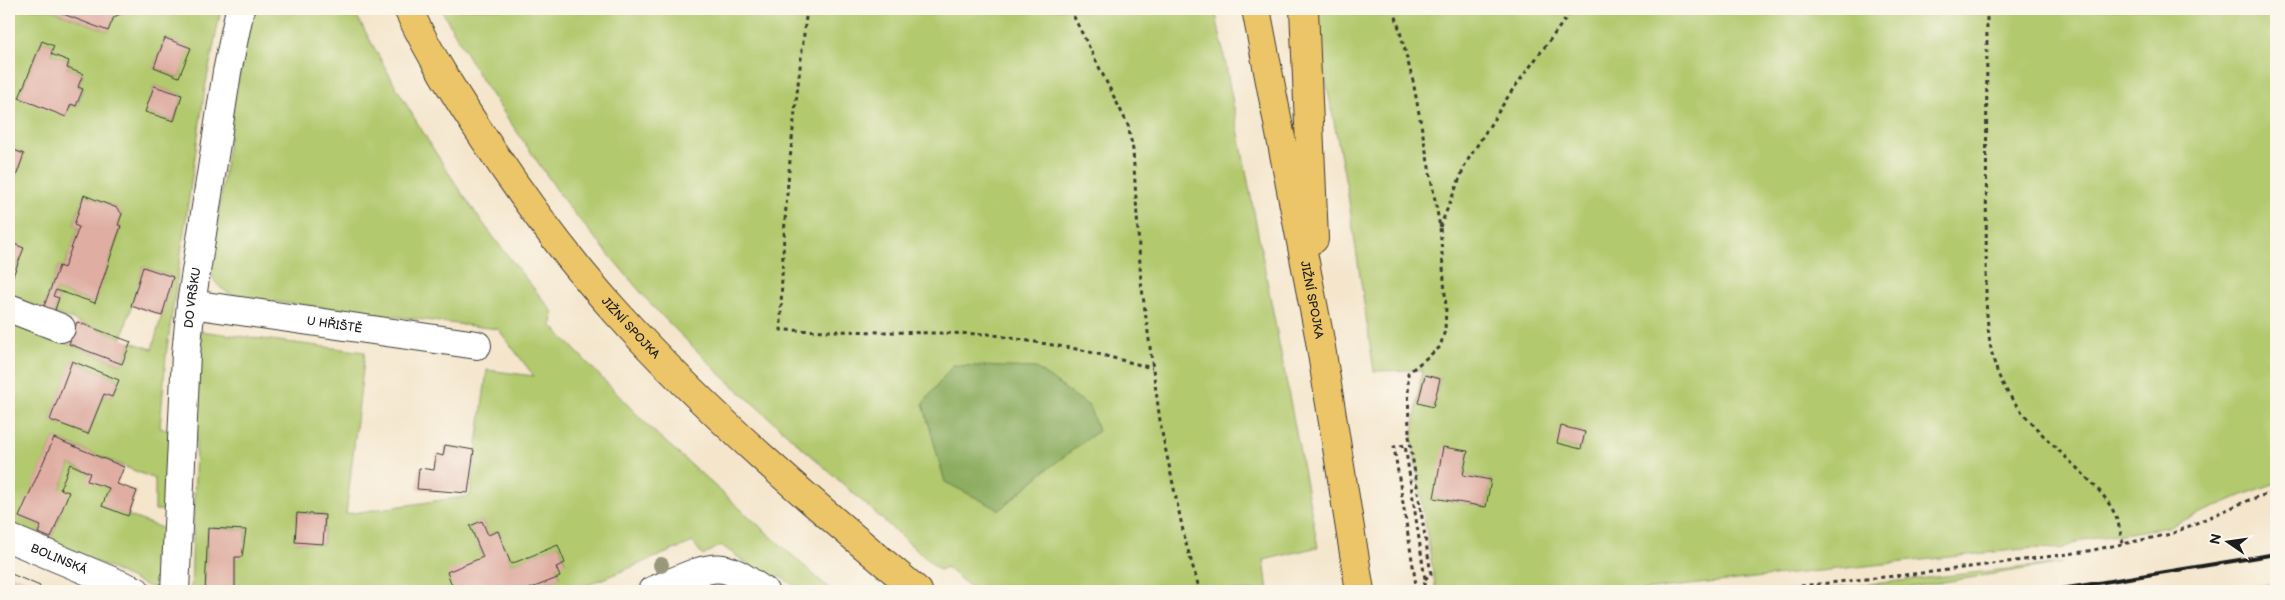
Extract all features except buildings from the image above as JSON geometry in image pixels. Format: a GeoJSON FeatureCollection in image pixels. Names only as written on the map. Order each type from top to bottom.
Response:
{"type":"FeatureCollection","features":[{"type":"Feature","properties":{"kind":"highway","name":"JIŽNÍ SPOJKA"},"geometry":{"type":"LineString","coordinates":[[408,9],[459,101],[508,176],[561,247],[616,312],[676,375],[739,436],[802,493],[914,588]]}},
{"type":"Feature","properties":{"kind":"highway","name":"JIŽNÍ SPOJKA"},"geometry":{"type":"LineString","coordinates":[[1256,9],[1318,335],[1359,586]]}},
{"type":"Feature","properties":{"kind":"highway"},"geometry":{"type":"LineString","coordinates":[[1304,9],[1318,335]]}},
{"type":"Feature","properties":{"kind":"street","name":"DO VRŠKU"},"geometry":{"type":"LineString","coordinates":[[176,591],[186,354],[191,304],[227,72],[240,9]]}},
{"type":"Feature","properties":{"kind":"street","name":"U HŘIŠTĚ"},"geometry":{"type":"LineString","coordinates":[[191,304],[477,345]]}},
{"type":"Feature","properties":{"kind":"street"},"geometry":{"type":"LineString","coordinates":[[9,308],[61,328]]}},
{"type":"Feature","properties":{"kind":"street","name":"BOLINSKÁ"},"geometry":{"type":"LineString","coordinates":[[9,538],[136,591]]}},
{"type":"Feature","properties":{"kind":"street"},"geometry":{"type":"LineString","coordinates":[[652,591],[709,569],[722,568],[731,571],[764,591]]}},
{"type":"Feature","properties":{"kind":"path"},"geometry":{"type":"LineString","coordinates":[[807,9],[793,125],[781,276],[781,330],[988,334],[1082,350],[1152,368]]}},
{"type":"Feature","properties":{"kind":"path"},"geometry":{"type":"LineString","coordinates":[[1070,9],[1128,125],[1134,150],[1140,281],[1160,428],[1185,540],[1200,591]]}},
{"type":"Feature","properties":{"kind":"path"},"geometry":{"type":"LineString","coordinates":[[1394,9],[1413,81],[1440,227],[1446,307],[1445,330],[1440,347],[1408,373],[1409,436],[1431,574],[1425,579]]}},
{"type":"Feature","properties":{"kind":"path"},"geometry":{"type":"LineString","coordinates":[[1440,227],[1466,163],[1511,92],[1573,9]]}},
{"type":"Feature","properties":{"kind":"path"},"geometry":{"type":"LineString","coordinates":[[1987,9],[1986,301],[1990,349],[2000,378],[2014,400],[2036,427],[2102,493],[2112,507],[2119,523],[2123,543]]}},
{"type":"Feature","properties":{"kind":"path"},"geometry":{"type":"LineString","coordinates":[[1417,591],[1394,447],[1405,445],[1425,579],[1423,591]]}},
{"type":"Feature","properties":{"kind":"path"},"geometry":{"type":"LineString","coordinates":[[1753,591],[1932,572],[2082,552],[2172,534],[2249,500],[2276,491]]}},
{"type":"Feature","properties":{"kind":"green space"},"geometry":{"type":"Polygon","coordinates":[[[9,9],[49,9],[108,31],[114,17],[122,13],[124,9],[221,9],[205,88],[166,355],[160,428],[171,430],[167,510],[155,510],[155,479],[54,438],[20,517],[41,526],[38,533],[51,538],[60,516],[60,489],[70,464],[90,473],[109,488],[103,506],[167,530],[163,580],[154,588],[9,524],[9,322],[122,364],[131,342],[152,349],[173,277],[143,267],[122,338],[54,313],[59,298],[53,296],[56,290],[95,303],[121,226],[118,225],[122,214],[117,208],[84,195],[74,225],[79,227],[64,268],[59,266],[43,309],[9,295],[9,281],[11,281],[24,248],[9,242],[9,183],[13,184],[24,154],[9,148],[9,9]],[[165,38],[154,67],[179,77],[190,48],[165,38]],[[42,41],[19,98],[77,106],[83,89],[78,87],[83,74],[67,68],[69,61],[51,54],[54,46],[42,41]],[[154,86],[146,112],[174,121],[182,95],[154,86]],[[73,361],[50,420],[88,434],[104,394],[112,397],[119,380],[73,361]]]}},
{"type":"Feature","properties":{"kind":"green space"},"geometry":{"type":"Polygon","coordinates":[[[251,9],[353,9],[429,142],[462,194],[553,312],[552,326],[649,427],[832,591],[803,591],[779,576],[773,582],[721,545],[703,556],[693,542],[573,591],[524,591],[560,577],[556,567],[565,562],[559,545],[511,564],[498,531],[488,535],[482,521],[470,526],[483,557],[453,589],[454,591],[235,591],[235,557],[243,542],[245,542],[246,530],[208,528],[205,591],[191,591],[200,331],[365,352],[346,514],[470,496],[487,370],[534,376],[498,329],[244,298],[220,288],[213,278],[211,265],[234,103],[251,9]],[[297,513],[296,542],[323,544],[325,515],[297,513]]]}},
{"type":"Feature","properties":{"kind":"green space"},"geometry":{"type":"Polygon","coordinates":[[[441,9],[1215,9],[1318,547],[1264,560],[1268,591],[1127,591],[1119,589],[975,591],[946,567],[939,570],[719,373],[654,308],[568,206],[482,81],[441,9]],[[1089,406],[1000,510],[1042,473],[1089,406]]]}},
{"type":"Feature","properties":{"kind":"green space"},"geometry":{"type":"Polygon","coordinates":[[[1315,9],[2276,9],[2276,483],[2245,494],[2168,527],[2083,540],[2060,549],[2033,548],[1634,591],[1436,591],[1412,440],[1422,370],[1374,371],[1347,188],[1322,61],[1315,9]],[[1425,375],[1418,403],[1433,407],[1440,379],[1425,375]],[[1561,427],[1558,443],[1581,449],[1585,432],[1561,427]],[[1468,451],[1434,498],[1486,507],[1491,480],[1463,475],[1468,451]]]}},
{"type":"Feature","properties":{"kind":"green space"},"geometry":{"type":"Polygon","coordinates":[[[953,365],[1036,368],[1089,406],[1098,431],[1042,473],[1000,510],[945,482],[923,404],[953,365]]]}},
{"type":"Feature","properties":{"kind":"green space"},"geometry":{"type":"Polygon","coordinates":[[[2063,563],[1887,591],[1808,591],[2063,563]]]}},
{"type":"Feature","properties":{"kind":"green space"},"geometry":{"type":"Polygon","coordinates":[[[2276,583],[2276,591],[2223,591],[2276,583]]]}},
{"type":"Feature","properties":{"kind":"green space"},"geometry":{"type":"Polygon","coordinates":[[[718,584],[740,591],[688,591],[704,585],[718,584]]]}},
{"type":"Feature","properties":{"kind":"railway"},"geometry":{"type":"LineString","coordinates":[[2049,591],[2276,554]]}}]}
